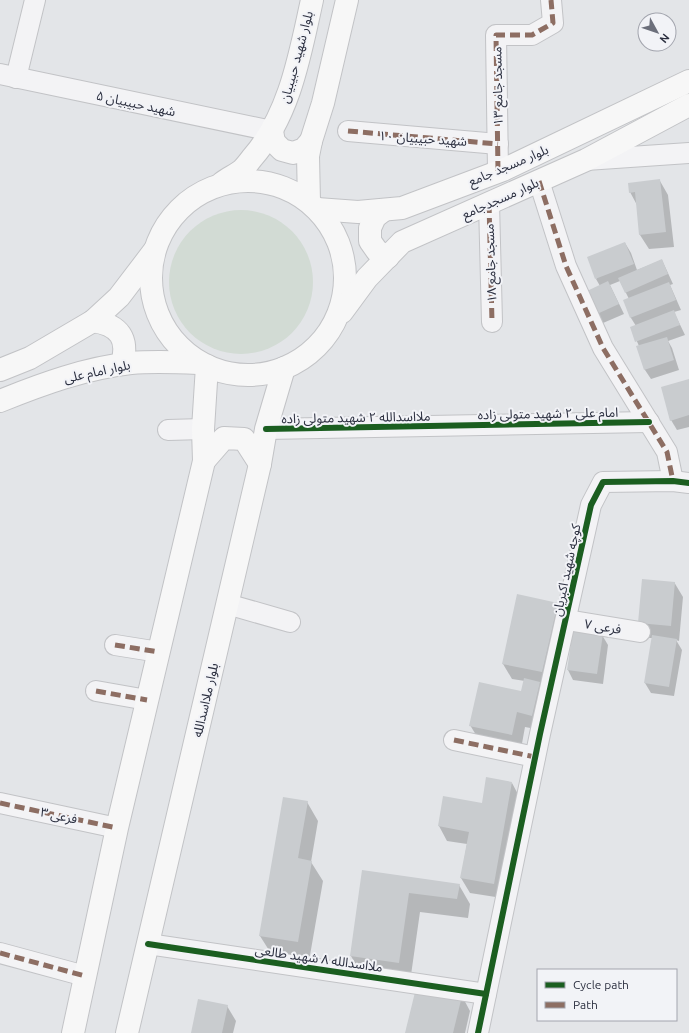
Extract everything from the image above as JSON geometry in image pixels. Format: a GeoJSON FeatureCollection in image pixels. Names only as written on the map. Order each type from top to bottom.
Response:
{"type":"FeatureCollection","features":[{"type":"Feature","properties":{"kind":"main road","name":"بلوار شهید حبیبیان"},"geometry":{"type":"LineString","coordinates":[[218,185],[242,170],[260,150],[272,131],[285,103],[300,55],[312,0]]}},
{"type":"Feature","properties":{"kind":"main road"},"geometry":{"type":"LineString","coordinates":[[313,205],[308,156],[323,103],[347,0]]}},
{"type":"Feature","properties":{"kind":"main road","name":"بلوار مسجد جامع"},"geometry":{"type":"LineString","coordinates":[[313,205],[358,212],[402,208],[498,171],[689,81]]}},
{"type":"Feature","properties":{"kind":"main road","name":"بلوار مسجدجامع"},"geometry":{"type":"LineString","coordinates":[[335,320],[367,278],[402,242],[586,160],[689,105]]}},
{"type":"Feature","properties":{"kind":"main road"},"geometry":{"type":"LineString","coordinates":[[272,131],[274,142],[282,150],[293,153],[304,149],[311,141]]}},
{"type":"Feature","properties":{"kind":"main road"},"geometry":{"type":"LineString","coordinates":[[0,370],[30,358],[94,321],[119,297],[154,251],[167,222],[190,199],[218,185],[251,180],[284,187],[313,205],[334,233],[344,262],[344,292],[335,320],[322,340],[305,357],[284,368],[255,376],[226,374],[203,364],[174,342],[157,315],[150,283],[154,251]]}},
{"type":"Feature","properties":{"kind":"main road"},"geometry":{"type":"LineString","coordinates":[[384,210],[374,217],[370,228],[370,241],[377,251],[388,257]]}},
{"type":"Feature","properties":{"kind":"main road"},"geometry":{"type":"LineString","coordinates":[[94,321],[106,323],[116,329],[123,340],[125,352],[122,364]]}},
{"type":"Feature","properties":{"kind":"main road","name":"بلوار امام علی"},"geometry":{"type":"LineString","coordinates":[[0,401],[44,384],[90,370],[122,364],[165,362],[203,364]]}},
{"type":"Feature","properties":{"kind":"main road"},"geometry":{"type":"LineString","coordinates":[[73,1033],[117,828],[204,461],[203,364]]}},
{"type":"Feature","properties":{"kind":"main road","name":"بلوار ملااسدالله"},"geometry":{"type":"LineString","coordinates":[[127,1033],[260,464],[266,429],[284,368]]}},
{"type":"Feature","properties":{"kind":"main road"},"geometry":{"type":"LineString","coordinates":[[204,461],[224,438],[244,439],[260,464]]}},
{"type":"Feature","properties":{"kind":"street"},"geometry":{"type":"LineString","coordinates":[[8,76],[35,0]]}},
{"type":"Feature","properties":{"kind":"street","name":"مسجد جامع ۱۳"},"geometry":{"type":"LineString","coordinates":[[498,171],[496,35],[532,35],[553,23],[551,0]]}},
{"type":"Feature","properties":{"kind":"street","name":"شهید حبیبیان ۵"},"geometry":{"type":"LineString","coordinates":[[8,76],[272,131]]}},
{"type":"Feature","properties":{"kind":"street","name":"شهید حبیبیان ۱۰"},"geometry":{"type":"LineString","coordinates":[[348,131],[498,144]]}},
{"type":"Feature","properties":{"kind":"street"},"geometry":{"type":"LineString","coordinates":[[586,160],[689,153]]}},
{"type":"Feature","properties":{"kind":"street"},"geometry":{"type":"LineString","coordinates":[[539,181],[566,266],[600,341],[667,452],[681,482]]}},
{"type":"Feature","properties":{"kind":"street","name":"مسجد جامع ۱۸"},"geometry":{"type":"LineString","coordinates":[[489,203],[492,322]]}},
{"type":"Feature","properties":{"kind":"street","name":"امام علی ۲ شهید متولی زاده"},"geometry":{"type":"LineString","coordinates":[[447,426],[649,422]]}},
{"type":"Feature","properties":{"kind":"street","name":"ملااسدالله ۲ شهید متولی زاده"},"geometry":{"type":"LineString","coordinates":[[266,429],[447,426]]}},
{"type":"Feature","properties":{"kind":"street"},"geometry":{"type":"LineString","coordinates":[[168,430],[203,429]]}},
{"type":"Feature","properties":{"kind":"street","name":"کوچه شهید اکبریان"},"geometry":{"type":"LineString","coordinates":[[478,1033],[535,757],[591,505],[603,482],[681,482]]}},
{"type":"Feature","properties":{"kind":"street"},"geometry":{"type":"LineString","coordinates":[[227,604],[290,622]]}},
{"type":"Feature","properties":{"kind":"street","name":"فرعی ۷"},"geometry":{"type":"LineString","coordinates":[[566,620],[640,632]]}},
{"type":"Feature","properties":{"kind":"street"},"geometry":{"type":"LineString","coordinates":[[115,645],[159,652]]}},
{"type":"Feature","properties":{"kind":"street"},"geometry":{"type":"LineString","coordinates":[[96,691],[148,700]]}},
{"type":"Feature","properties":{"kind":"street"},"geometry":{"type":"LineString","coordinates":[[454,740],[535,757]]}},
{"type":"Feature","properties":{"kind":"street","name":"فرعی ۳"},"geometry":{"type":"LineString","coordinates":[[0,803],[117,828]]}},
{"type":"Feature","properties":{"kind":"street","name":"ملااسدالله ۸ شهید طالعی"},"geometry":{"type":"LineString","coordinates":[[148,944],[486,994]]}},
{"type":"Feature","properties":{"kind":"street"},"geometry":{"type":"LineString","coordinates":[[0,953],[85,976]]}},
{"type":"Feature","properties":{"kind":"shaded area"},"geometry":{"type":"Polygon","coordinates":[[[241,210],[262,213],[281,222],[292,231],[301,242],[310,261],[313,282],[310,303],[301,322],[292,333],[281,342],[262,351],[241,354],[220,351],[201,342],[190,333],[181,322],[172,303],[169,282],[172,261],[181,242],[190,231],[201,222],[220,213],[241,210]]]}},
{"type":"Feature","properties":{"kind":"building"},"geometry":{"type":"Polygon","coordinates":[[[660,179],[666,232],[639,235],[635,192],[629,193],[628,183],[660,179]]]}},
{"type":"Feature","properties":{"kind":"building"},"geometry":{"type":"Polygon","coordinates":[[[625,242],[634,264],[595,279],[587,257],[625,242]]]}},
{"type":"Feature","properties":{"kind":"building"},"geometry":{"type":"Polygon","coordinates":[[[662,259],[668,274],[625,293],[618,278],[662,259]]]}},
{"type":"Feature","properties":{"kind":"building"},"geometry":{"type":"Polygon","coordinates":[[[608,281],[619,304],[597,314],[587,291],[608,281]]]}},
{"type":"Feature","properties":{"kind":"building"},"geometry":{"type":"Polygon","coordinates":[[[669,282],[676,300],[630,318],[623,300],[669,282]]]}},
{"type":"Feature","properties":{"kind":"building"},"geometry":{"type":"Polygon","coordinates":[[[674,310],[680,325],[635,342],[630,327],[674,310]]]}},
{"type":"Feature","properties":{"kind":"building"},"geometry":{"type":"Polygon","coordinates":[[[667,337],[674,360],[644,370],[636,346],[667,337]]]}},
{"type":"Feature","properties":{"kind":"building"},"geometry":{"type":"Polygon","coordinates":[[[689,379],[689,415],[670,421],[661,387],[689,379]]]}},
{"type":"Feature","properties":{"kind":"building"},"geometry":{"type":"Polygon","coordinates":[[[642,579],[675,582],[671,626],[638,623],[642,579]]]}},
{"type":"Feature","properties":{"kind":"building"},"geometry":{"type":"Polygon","coordinates":[[[517,594],[558,603],[542,672],[502,664],[517,594]]]}},
{"type":"Feature","properties":{"kind":"building"},"geometry":{"type":"Polygon","coordinates":[[[573,630],[603,634],[597,674],[567,670],[573,630]]]}},
{"type":"Feature","properties":{"kind":"building"},"geometry":{"type":"Polygon","coordinates":[[[652,635],[677,639],[669,687],[644,683],[652,635]]]}},
{"type":"Feature","properties":{"kind":"building"},"geometry":{"type":"Polygon","coordinates":[[[524,678],[540,682],[532,716],[517,712],[512,735],[469,726],[479,682],[521,691],[524,678]]]}},
{"type":"Feature","properties":{"kind":"building"},"geometry":{"type":"Polygon","coordinates":[[[486,777],[512,782],[494,884],[460,878],[469,832],[438,826],[443,796],[482,803],[486,777]]]}},
{"type":"Feature","properties":{"kind":"building"},"geometry":{"type":"Polygon","coordinates":[[[283,797],[308,801],[298,858],[312,861],[298,942],[259,936],[283,797]]]}},
{"type":"Feature","properties":{"kind":"building"},"geometry":{"type":"Polygon","coordinates":[[[362,870],[460,884],[457,899],[409,893],[399,963],[350,956],[362,870]]]}},
{"type":"Feature","properties":{"kind":"building"},"geometry":{"type":"Polygon","coordinates":[[[417,984],[462,996],[453,1033],[405,1033],[417,984]]]}},
{"type":"Feature","properties":{"kind":"building"},"geometry":{"type":"Polygon","coordinates":[[[198,999],[228,1005],[222,1033],[191,1033],[198,999]]]}},
{"type":"Feature","properties":{"kind":"marked path"},"geometry":{"type":"LineString","coordinates":[[498,171],[496,35],[532,35],[553,23],[551,0]]}},
{"type":"Feature","properties":{"kind":"marked path"},"geometry":{"type":"LineString","coordinates":[[348,131],[498,144]]}},
{"type":"Feature","properties":{"kind":"marked path"},"geometry":{"type":"LineString","coordinates":[[539,181],[566,266],[603,348],[667,452],[673,481]]}},
{"type":"Feature","properties":{"kind":"marked path"},"geometry":{"type":"LineString","coordinates":[[489,203],[492,322]]}},
{"type":"Feature","properties":{"kind":"marked path"},"geometry":{"type":"LineString","coordinates":[[115,645],[159,652]]}},
{"type":"Feature","properties":{"kind":"marked path"},"geometry":{"type":"LineString","coordinates":[[96,691],[147,700]]}},
{"type":"Feature","properties":{"kind":"marked path"},"geometry":{"type":"LineString","coordinates":[[454,740],[535,757]]}},
{"type":"Feature","properties":{"kind":"marked path"},"geometry":{"type":"LineString","coordinates":[[0,803],[117,828]]}},
{"type":"Feature","properties":{"kind":"marked path"},"geometry":{"type":"LineString","coordinates":[[0,953],[85,976]]}},
{"type":"Feature","properties":{"kind":"cycle path"},"geometry":{"type":"LineString","coordinates":[[266,429],[649,422]]}},
{"type":"Feature","properties":{"kind":"cycle path"},"geometry":{"type":"LineString","coordinates":[[478,1033],[540,734],[591,505],[603,482],[673,481],[689,483]]}},
{"type":"Feature","properties":{"kind":"cycle path"},"geometry":{"type":"LineString","coordinates":[[148,944],[486,994]]}}]}
